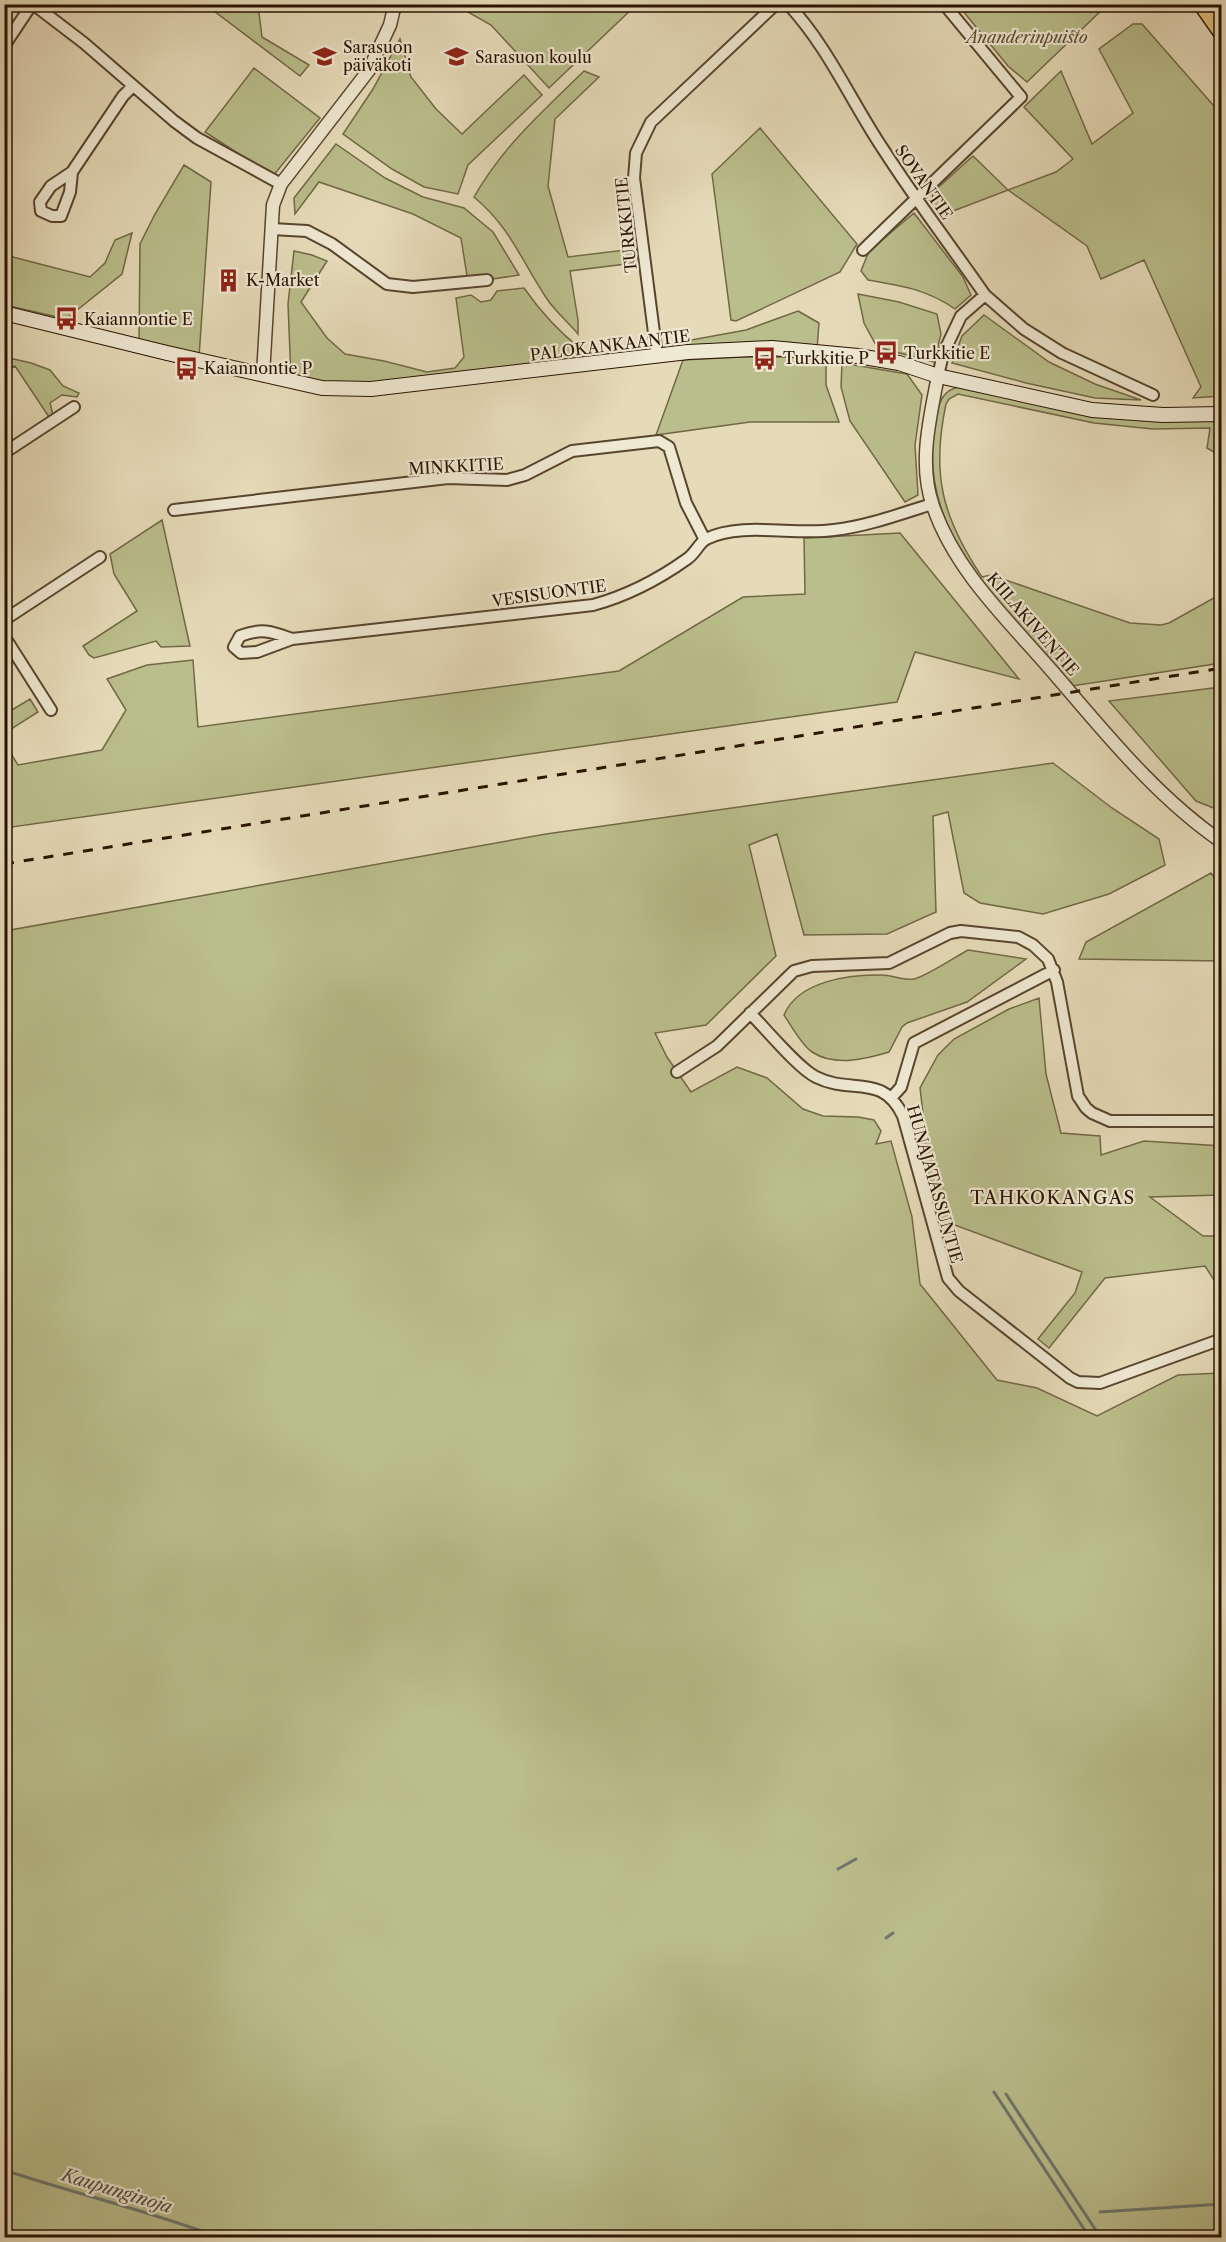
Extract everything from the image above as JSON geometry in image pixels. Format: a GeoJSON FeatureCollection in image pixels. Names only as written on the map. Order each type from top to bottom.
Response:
{"type":"FeatureCollection","features":[{"type":"Feature","properties":{"kind":"highway"},"geometry":{"type":"LineString","coordinates":[[1203,4],[1221,31]]}},
{"type":"Feature","properties":{"kind":"main road","name":"PALOKANKAANTIE"},"geometry":{"type":"LineString","coordinates":[[4,313],[322,388],[371,389],[688,352],[772,348],[858,356],[899,363],[938,376],[1092,410],[1162,415],[1221,414]]}},
{"type":"Feature","properties":{"kind":"street"},"geometry":{"type":"LineString","coordinates":[[4,46],[33,4],[84,43],[174,121],[198,138],[281,184]]}},
{"type":"Feature","properties":{"kind":"street"},"geometry":{"type":"LineString","coordinates":[[263,375],[273,205],[281,184],[369,70],[390,25],[395,4]]}},
{"type":"Feature","properties":{"kind":"street","name":"TURKKITIE"},"geometry":{"type":"LineString","coordinates":[[657,356],[634,178],[636,153],[651,122],[776,4]]}},
{"type":"Feature","properties":{"kind":"street","name":"SOVANTIE"},"geometry":{"type":"LineString","coordinates":[[788,4],[825,51],[883,149],[985,295]]}},
{"type":"Feature","properties":{"kind":"street"},"geometry":{"type":"LineString","coordinates":[[863,250],[1021,97],[944,4]]}},
{"type":"Feature","properties":{"kind":"street"},"geometry":{"type":"LineString","coordinates":[[72,172],[123,96],[133,86]]}},
{"type":"Feature","properties":{"kind":"street"},"geometry":{"type":"LineString","coordinates":[[272,229],[307,231],[332,244],[387,284],[412,287],[487,280]]}},
{"type":"Feature","properties":{"kind":"street"},"geometry":{"type":"LineString","coordinates":[[938,376],[943,354],[961,316],[985,295],[1024,329],[1062,353],[1153,395]]}},
{"type":"Feature","properties":{"kind":"street","name":"KIILAKIVENTIE"},"geometry":{"type":"LineString","coordinates":[[938,376],[926,442],[928,484],[932,504],[948,543],[973,581],[1122,752],[1161,793],[1196,824],[1221,842]]}},
{"type":"Feature","properties":{"kind":"street"},"geometry":{"type":"LineString","coordinates":[[4,453],[74,407]]}},
{"type":"Feature","properties":{"kind":"street","name":"MINKKITIE"},"geometry":{"type":"LineString","coordinates":[[174,510],[448,478],[507,480],[525,475],[572,451],[659,441],[669,447],[686,503],[705,540]]}},
{"type":"Feature","properties":{"kind":"street"},"geometry":{"type":"LineString","coordinates":[[705,540],[743,531],[835,530],[932,504]]}},
{"type":"Feature","properties":{"kind":"street","name":"VESISUONTIE"},"geometry":{"type":"LineString","coordinates":[[292,639],[593,605],[615,599],[674,568],[691,557],[705,540]]}},
{"type":"Feature","properties":{"kind":"street"},"geometry":{"type":"LineString","coordinates":[[4,620],[100,556]]}},
{"type":"Feature","properties":{"kind":"street"},"geometry":{"type":"LineString","coordinates":[[4,636],[51,710]]}},
{"type":"Feature","properties":{"kind":"street"},"geometry":{"type":"LineString","coordinates":[[677,1072],[717,1046],[787,975],[802,967],[890,963],[956,932],[1018,937],[1041,950],[1054,970],[1078,1096],[1086,1108],[1098,1117],[1110,1121],[1221,1121]]}},
{"type":"Feature","properties":{"kind":"street"},"geometry":{"type":"LineString","coordinates":[[892,1097],[901,1087],[914,1043],[1054,970]]}},
{"type":"Feature","properties":{"kind":"street","name":"HUNAJATASSUNTIE"},"geometry":{"type":"LineString","coordinates":[[750,1013],[817,1078],[878,1089],[892,1097],[903,1116],[948,1278],[959,1291],[1070,1378],[1078,1382],[1100,1383],[1221,1339]]}},
{"type":"Feature","properties":{"kind":"green space"},"geometry":{"type":"Polygon","coordinates":[[[206,5],[258,5],[262,37],[309,65],[300,76],[206,5]]]}},
{"type":"Feature","properties":{"kind":"green space"},"geometry":{"type":"Polygon","coordinates":[[[413,5],[636,5],[549,88],[491,25],[461,8],[413,5]]]}},
{"type":"Feature","properties":{"kind":"green space","name":"Ananderinpuisto"},"geometry":{"type":"Polygon","coordinates":[[[958,5],[1105,5],[1027,82],[1008,66],[958,5]]]}},
{"type":"Feature","properties":{"kind":"green space"},"geometry":{"type":"Polygon","coordinates":[[[1133,24],[1142,24],[1221,114],[1221,396],[1193,398],[1201,387],[1144,260],[1101,279],[1087,246],[1008,190],[1056,172],[1073,159],[1024,107],[1061,71],[1092,144],[1133,113],[1099,49],[1133,24]]]}},
{"type":"Feature","properties":{"kind":"green space"},"geometry":{"type":"Polygon","coordinates":[[[400,39],[411,77],[436,109],[462,134],[524,75],[542,95],[468,165],[458,194],[424,187],[392,169],[343,134],[373,89],[400,39]]]}},
{"type":"Feature","properties":{"kind":"green space"},"geometry":{"type":"Polygon","coordinates":[[[254,68],[320,118],[273,176],[205,132],[254,68]]]}},
{"type":"Feature","properties":{"kind":"green space"},"geometry":{"type":"Polygon","coordinates":[[[584,71],[599,77],[555,119],[548,186],[568,257],[633,249],[634,263],[570,271],[578,334],[547,299],[507,233],[474,197],[511,145],[584,71]]]}},
{"type":"Feature","properties":{"kind":"green space"},"geometry":{"type":"Polygon","coordinates":[[[760,128],[857,244],[840,272],[736,321],[731,320],[712,174],[760,128]]]}},
{"type":"Feature","properties":{"kind":"green space"},"geometry":{"type":"Polygon","coordinates":[[[336,144],[385,178],[423,197],[464,208],[493,232],[519,275],[473,282],[467,276],[461,238],[413,214],[319,182],[295,214],[294,198],[336,144]]]}},
{"type":"Feature","properties":{"kind":"green space"},"geometry":{"type":"Polygon","coordinates":[[[973,156],[1008,190],[940,216],[934,208],[932,193],[973,156]]]}},
{"type":"Feature","properties":{"kind":"green space"},"geometry":{"type":"Polygon","coordinates":[[[184,165],[211,182],[199,357],[139,344],[140,244],[184,165]]]}},
{"type":"Feature","properties":{"kind":"green space"},"geometry":{"type":"Polygon","coordinates":[[[914,213],[963,277],[971,295],[955,309],[924,293],[868,280],[861,271],[869,251],[914,213]]]}},
{"type":"Feature","properties":{"kind":"green space"},"geometry":{"type":"Polygon","coordinates":[[[132,233],[122,274],[66,319],[5,305],[5,255],[90,277],[105,263],[115,240],[132,233]]]}},
{"type":"Feature","properties":{"kind":"green space"},"geometry":{"type":"Polygon","coordinates":[[[294,251],[327,261],[301,302],[327,338],[345,354],[427,372],[455,368],[464,357],[456,298],[471,295],[481,302],[491,300],[497,291],[524,288],[550,321],[581,349],[583,361],[370,387],[291,378],[288,304],[294,251]]]}},
{"type":"Feature","properties":{"kind":"green space"},"geometry":{"type":"Polygon","coordinates":[[[858,294],[899,302],[937,314],[941,334],[934,362],[877,347],[864,323],[858,294]]]}},
{"type":"Feature","properties":{"kind":"green space"},"geometry":{"type":"Polygon","coordinates":[[[798,311],[819,323],[817,349],[668,350],[664,345],[746,330],[798,311]]]}},
{"type":"Feature","properties":{"kind":"green space"},"geometry":{"type":"Polygon","coordinates":[[[984,315],[1049,362],[1095,384],[1141,400],[1095,398],[1026,383],[952,363],[962,336],[984,315]]]}},
{"type":"Feature","properties":{"kind":"green space"},"geometry":{"type":"Polygon","coordinates":[[[5,357],[50,370],[63,386],[79,393],[77,397],[62,395],[50,403],[53,415],[49,417],[15,366],[5,371],[5,357]]]}},
{"type":"Feature","properties":{"kind":"green space"},"geometry":{"type":"Polygon","coordinates":[[[793,357],[826,362],[826,385],[839,422],[750,422],[656,435],[683,360],[793,357]]]}},
{"type":"Feature","properties":{"kind":"green space"},"geometry":{"type":"Polygon","coordinates":[[[842,363],[907,374],[922,395],[915,445],[918,495],[905,502],[850,421],[841,387],[842,363]]]}},
{"type":"Feature","properties":{"kind":"green space"},"geometry":{"type":"Polygon","coordinates":[[[959,387],[1027,402],[1221,419],[1221,456],[1207,448],[1210,428],[1153,429],[1094,423],[958,394],[949,399],[946,404],[940,452],[940,474],[943,494],[957,534],[982,577],[991,575],[1130,623],[1161,625],[1169,623],[1221,594],[1221,663],[1072,686],[977,577],[946,521],[935,481],[933,440],[940,402],[945,394],[959,387]]]}},
{"type":"Feature","properties":{"kind":"green space"},"geometry":{"type":"Polygon","coordinates":[[[162,520],[190,646],[161,647],[156,641],[94,658],[83,646],[137,611],[114,574],[110,554],[162,520]]]}},
{"type":"Feature","properties":{"kind":"green space"},"geometry":{"type":"Polygon","coordinates":[[[900,533],[1019,679],[915,652],[897,702],[5,828],[5,744],[18,765],[102,750],[126,710],[107,679],[147,665],[193,660],[198,727],[619,671],[743,597],[805,594],[804,538],[900,533]]]}},
{"type":"Feature","properties":{"kind":"green space"},"geometry":{"type":"Polygon","coordinates":[[[1222,687],[1221,811],[1196,801],[1109,701],[1222,687]]]}},
{"type":"Feature","properties":{"kind":"green space"},"geometry":{"type":"Polygon","coordinates":[[[30,699],[38,712],[5,733],[5,714],[30,699]]]}},
{"type":"Feature","properties":{"kind":"green space"},"geometry":{"type":"Polygon","coordinates":[[[1053,763],[1112,808],[1159,839],[1165,865],[1109,894],[1043,914],[980,903],[964,893],[948,812],[933,816],[936,912],[887,934],[804,935],[777,834],[749,845],[776,956],[706,1025],[655,1033],[667,1057],[691,1092],[737,1067],[767,1078],[803,1109],[823,1116],[874,1120],[881,1131],[876,1144],[891,1141],[912,1217],[920,1284],[997,1380],[1037,1388],[1097,1416],[1178,1375],[1221,1373],[1221,2237],[5,2238],[5,931],[546,834],[1053,763]]]}},
{"type":"Feature","properties":{"kind":"green space"},"geometry":{"type":"Polygon","coordinates":[[[1211,873],[1221,886],[1221,961],[1079,959],[1086,942],[1211,873]]]}},
{"type":"Feature","properties":{"kind":"green space"},"geometry":{"type":"Polygon","coordinates":[[[968,950],[1026,959],[967,1002],[907,1023],[902,1027],[889,1052],[850,1060],[821,1057],[805,1045],[784,1015],[791,1003],[801,994],[826,982],[869,975],[914,979],[933,971],[968,950]]]}},
{"type":"Feature","properties":{"kind":"green space"},"geometry":{"type":"Polygon","coordinates":[[[1039,998],[1046,1074],[1061,1133],[1100,1136],[1101,1155],[1144,1141],[1222,1146],[1221,1195],[1150,1197],[1203,1236],[1221,1236],[1221,1291],[1205,1266],[1105,1278],[1049,1348],[1038,1339],[1075,1293],[1082,1272],[941,1220],[919,1138],[926,1139],[920,1088],[938,1055],[954,1039],[1009,1009],[1039,998]]]}},
{"type":"Feature","properties":{"kind":"waterway"},"geometry":{"type":"LineString","coordinates":[[838,1869],[856,1859]]}},
{"type":"Feature","properties":{"kind":"waterway"},"geometry":{"type":"LineString","coordinates":[[886,1938],[893,1933]]}},
{"type":"Feature","properties":{"kind":"waterway"},"geometry":{"type":"LineString","coordinates":[[994,2092],[1090,2238]]}},
{"type":"Feature","properties":{"kind":"waterway"},"geometry":{"type":"LineString","coordinates":[[1006,2094],[1101,2238]]}},
{"type":"Feature","properties":{"kind":"waterway","name":"Kaupunginoja"},"geometry":{"type":"LineString","coordinates":[[4,2170],[167,2219],[221,2238]]}},
{"type":"Feature","properties":{"kind":"waterway"},"geometry":{"type":"LineString","coordinates":[[1100,2212],[1222,2204]]}},
{"type":"Feature","properties":{"kind":"railway"},"geometry":{"type":"LineString","coordinates":[[4,864],[1222,668]]}},
{"type":"Feature","properties":{"kind":"place","name":"Sarasuon päiväkoti"},"geometry":{"type":"Point","coordinates":[325,56]}},
{"type":"Feature","properties":{"kind":"place","name":"Sarasuon koulu"},"geometry":{"type":"Point","coordinates":[457,57]}},
{"type":"Feature","properties":{"kind":"place","name":"K-Market"},"geometry":{"type":"Point","coordinates":[228,280]}},
{"type":"Feature","properties":{"kind":"place","name":"Kaiannontie E"},"geometry":{"type":"Point","coordinates":[66,319]}},
{"type":"Feature","properties":{"kind":"place","name":"Turkkitie E"},"geometry":{"type":"Point","coordinates":[886,353]}},
{"type":"Feature","properties":{"kind":"place","name":"Turkkitie P"},"geometry":{"type":"Point","coordinates":[765,358]}},
{"type":"Feature","properties":{"kind":"place","name":"Kaiannontie P"},"geometry":{"type":"Point","coordinates":[186,368]}},
{"type":"Feature","properties":{"kind":"district","name":"TAHKOKANGAS"},"geometry":{"type":"Point","coordinates":[1053,1198]}}]}
